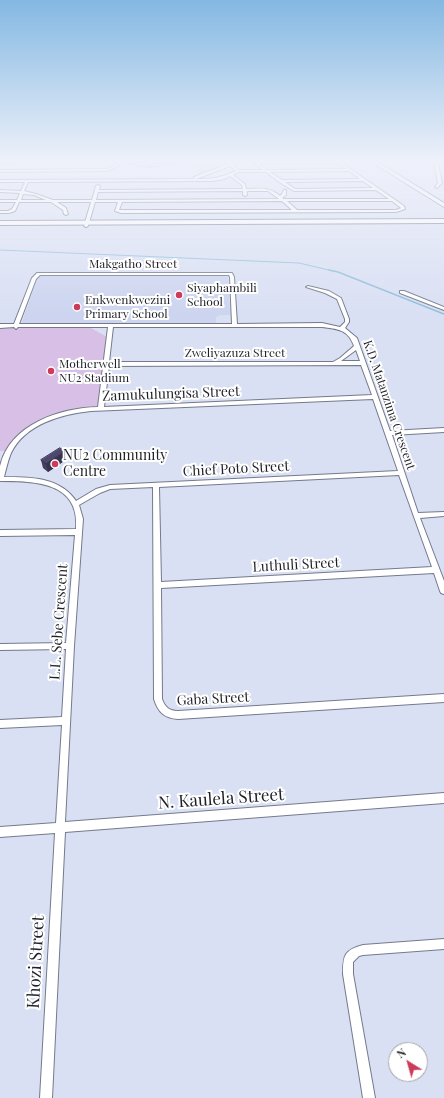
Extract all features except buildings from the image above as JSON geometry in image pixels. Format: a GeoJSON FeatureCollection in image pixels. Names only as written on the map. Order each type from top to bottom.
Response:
{"type":"FeatureCollection","features":[{"type":"Feature","properties":{"kind":"main road"},"geometry":{"type":"LineString","coordinates":[[0,227],[86,224],[444,222]]}},
{"type":"Feature","properties":{"kind":"main road"},"geometry":{"type":"LineString","coordinates":[[0,223],[444,225]]}},
{"type":"Feature","properties":{"kind":"street"},"geometry":{"type":"LineString","coordinates":[[86,224],[90,212]]}},
{"type":"Feature","properties":{"kind":"street","name":"Makgatho Street"},"geometry":{"type":"LineString","coordinates":[[16,327],[37,275],[230,274],[232,278],[235,325]]}},
{"type":"Feature","properties":{"kind":"street"},"geometry":{"type":"LineString","coordinates":[[0,326],[322,325],[342,328],[347,322],[347,319],[339,298],[327,292],[308,287]]}},
{"type":"Feature","properties":{"kind":"street"},"geometry":{"type":"LineString","coordinates":[[402,292],[444,309]]}},
{"type":"Feature","properties":{"kind":"street"},"geometry":{"type":"LineString","coordinates":[[101,409],[111,326]]}},
{"type":"Feature","properties":{"kind":"street","name":"K.D. Matanzima Crescent"},"geometry":{"type":"LineString","coordinates":[[342,328],[352,335],[357,346],[416,516],[444,591]]}},
{"type":"Feature","properties":{"kind":"street"},"geometry":{"type":"LineString","coordinates":[[333,363],[342,359],[357,346]]}},
{"type":"Feature","properties":{"kind":"street","name":"Zweliyazuza Street"},"geometry":{"type":"LineString","coordinates":[[107,364],[363,363]]}},
{"type":"Feature","properties":{"kind":"street","name":"Zamukulungisa Street"},"geometry":{"type":"LineString","coordinates":[[0,478],[10,450],[28,431],[43,422],[69,412],[101,409],[375,397]]}},
{"type":"Feature","properties":{"kind":"street"},"geometry":{"type":"LineString","coordinates":[[388,432],[444,430]]}},
{"type":"Feature","properties":{"kind":"street","name":"Chief Poto Street"},"geometry":{"type":"LineString","coordinates":[[76,504],[104,488],[402,473]]}},
{"type":"Feature","properties":{"kind":"street"},"geometry":{"type":"LineString","coordinates":[[0,478],[32,479],[55,485],[65,492],[76,504]]}},
{"type":"Feature","properties":{"kind":"street","name":"Gaba Street"},"geometry":{"type":"LineString","coordinates":[[156,485],[158,699],[161,708],[168,714],[178,716],[444,698]]}},
{"type":"Feature","properties":{"kind":"street","name":"L.L. Sebe Crescent"},"geometry":{"type":"LineString","coordinates":[[59,827],[70,646],[80,519],[76,504]]}},
{"type":"Feature","properties":{"kind":"street"},"geometry":{"type":"LineString","coordinates":[[416,516],[444,514]]}},
{"type":"Feature","properties":{"kind":"street"},"geometry":{"type":"LineString","coordinates":[[0,533],[79,532]]}},
{"type":"Feature","properties":{"kind":"street","name":"Luthuli Street"},"geometry":{"type":"LineString","coordinates":[[158,585],[436,570]]}},
{"type":"Feature","properties":{"kind":"street"},"geometry":{"type":"LineString","coordinates":[[0,647],[70,646]]}},
{"type":"Feature","properties":{"kind":"street"},"geometry":{"type":"LineString","coordinates":[[0,724],[66,721]]}},
{"type":"Feature","properties":{"kind":"street","name":"N. Kaulela Street"},"geometry":{"type":"LineString","coordinates":[[0,832],[444,798]]}},
{"type":"Feature","properties":{"kind":"street","name":"Khozi Street"},"geometry":{"type":"LineString","coordinates":[[46,1098],[59,827]]}},
{"type":"Feature","properties":{"kind":"street"},"geometry":{"type":"LineString","coordinates":[[369,1098],[348,974],[348,960],[356,952],[363,950],[444,944]]}},
{"type":"Feature","properties":{"kind":"shaded area"},"geometry":{"type":"Polygon","coordinates":[[[228,275],[230,315],[221,315],[216,317],[216,323],[24,324],[22,322],[38,276],[228,275]]]}},
{"type":"Feature","properties":{"kind":"shaded area","name":"Motherwell NU2 Stadium"},"geometry":{"type":"Polygon","coordinates":[[[0,328],[91,328],[107,337],[98,406],[59,412],[40,419],[21,432],[6,451],[0,451],[0,328]]]}},
{"type":"Feature","properties":{"kind":"waterway"},"geometry":{"type":"LineString","coordinates":[[0,250],[299,263],[333,271]]}},
{"type":"Feature","properties":{"kind":"waterway"},"geometry":{"type":"LineString","coordinates":[[329,270],[338,272],[444,314]]}},
{"type":"Feature","properties":{"kind":"place","name":"Siyaphambili School"},"geometry":{"type":"Point","coordinates":[179,295]}},
{"type":"Feature","properties":{"kind":"place","name":"Enkwenkwezini Primary School"},"geometry":{"type":"Point","coordinates":[77,307]}},
{"type":"Feature","properties":{"kind":"place","name":"Motherwell NU2 Stadium"},"geometry":{"type":"Point","coordinates":[51,371]}},
{"type":"Feature","properties":{"kind":"place","name":"NU2 Community Centre"},"geometry":{"type":"Point","coordinates":[55,464]}}]}
